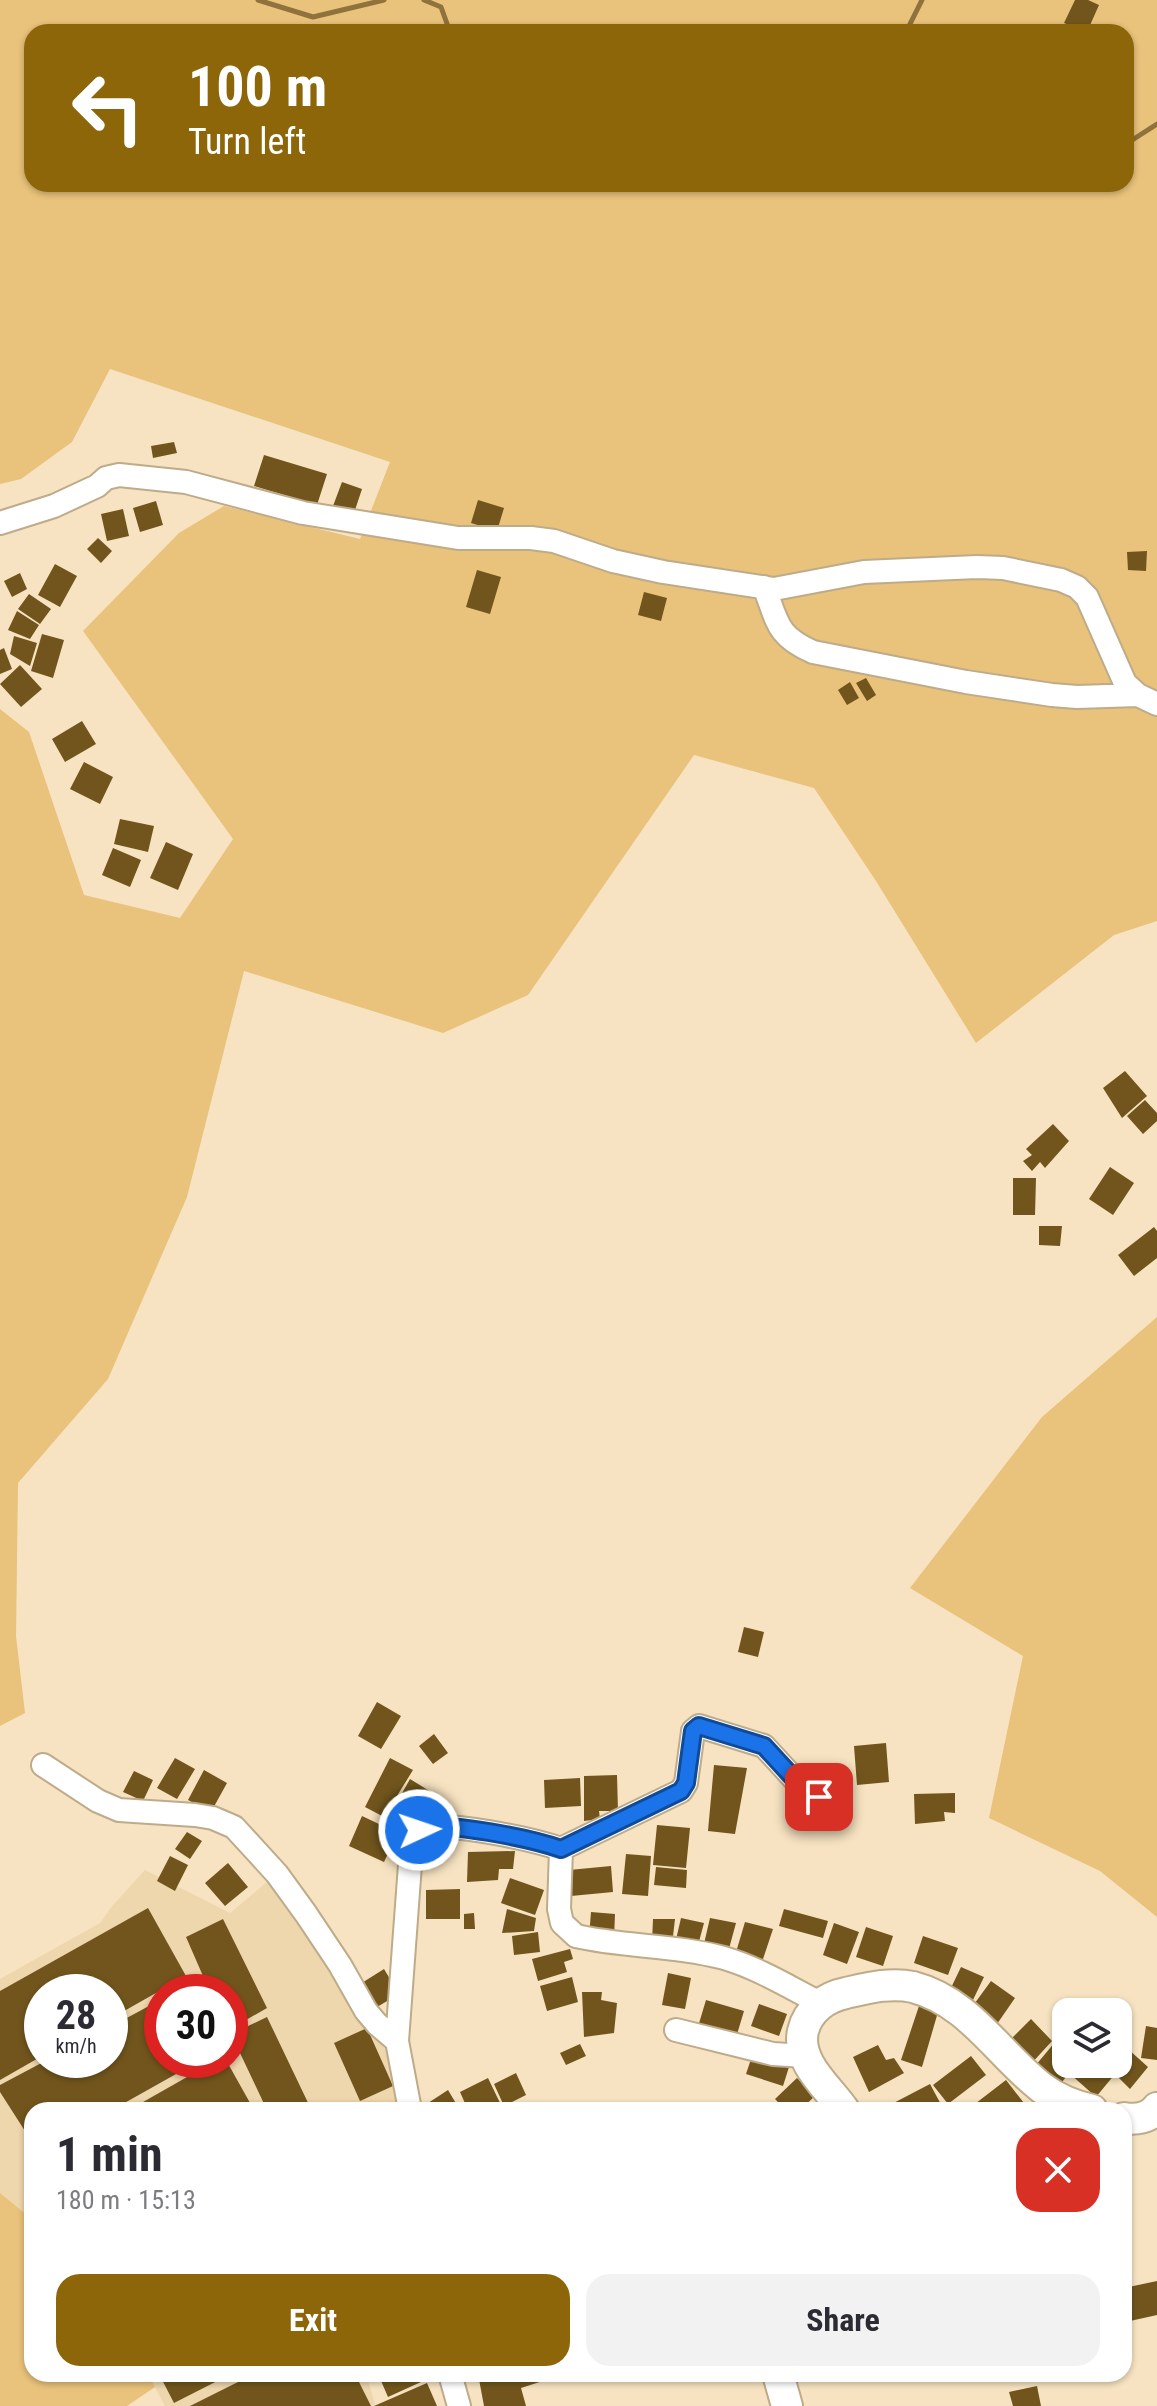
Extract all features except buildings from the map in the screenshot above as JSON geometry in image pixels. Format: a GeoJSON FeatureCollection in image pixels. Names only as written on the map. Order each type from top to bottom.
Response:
{"type":"FeatureCollection","features":[{"type":"Feature","properties":{"kind":"main road"},"geometry":{"type":"LineString","coordinates":[[837,2102],[805,2056],[803,2032],[820,2003],[838,1994],[882,1986],[912,1987],[930,1993],[971,2020],[1039,2086],[1066,2102]]}},
{"type":"Feature","properties":{"kind":"main road"},"geometry":{"type":"LineString","coordinates":[[1132,2119],[1139,2119],[1157,2108]]}},
{"type":"Feature","properties":{"kind":"main road"},"geometry":{"type":"LineString","coordinates":[[780,2382],[787,2406]]}},
{"type":"Feature","properties":{"kind":"street"},"geometry":{"type":"LineString","coordinates":[[0,523],[54,506],[97,486],[106,478],[119,475],[168,479],[303,513],[458,538],[554,541],[613,561],[663,572],[764,587],[785,588],[864,572],[1003,568],[1061,580],[1077,587],[1087,597],[1125,683],[1147,700]]}},
{"type":"Feature","properties":{"kind":"street"},"geometry":{"type":"LineString","coordinates":[[764,587],[782,633],[790,641],[813,652],[966,682],[1052,695],[1147,700]]}},
{"type":"Feature","properties":{"kind":"street"},"geometry":{"type":"LineString","coordinates":[[408,2102],[397,2041],[411,1851],[419,1830],[445,1826],[542,1842],[561,1849],[681,1791],[686,1783],[693,1731],[699,1726],[764,1746],[798,1783],[834,1803]]}},
{"type":"Feature","properties":{"kind":"street"},"geometry":{"type":"LineString","coordinates":[[43,1765],[98,1801],[119,1810],[195,1815],[213,1818],[234,1827],[277,1874],[306,1914],[366,2011],[397,2041]]}},
{"type":"Feature","properties":{"kind":"street"},"geometry":{"type":"LineString","coordinates":[[561,1849],[559,1909],[562,1923],[576,1936],[689,1951],[725,1959],[754,1969],[820,2003]]}},
{"type":"Feature","properties":{"kind":"street"},"geometry":{"type":"LineString","coordinates":[[676,2030],[773,2054],[805,2056]]}},
{"type":"Feature","properties":{"kind":"street"},"geometry":{"type":"LineString","coordinates":[[452,2382],[459,2406]]}},
{"type":"Feature","properties":{"kind":"shaded area"},"geometry":{"type":"Polygon","coordinates":[[[0,0],[1157,0],[1157,921],[1114,935],[976,1043],[876,881],[814,788],[694,755],[528,995],[443,1033],[244,971],[187,1197],[108,1379],[18,1483],[16,1636],[25,1713],[0,1726],[0,709],[29,732],[84,895],[180,918],[233,839],[83,631],[179,533],[224,506],[360,539],[390,462],[110,369],[72,442],[21,479],[0,484],[0,0]]]}},
{"type":"Feature","properties":{"kind":"shaded area"},"geometry":{"type":"Polygon","coordinates":[[[1157,1317],[1157,1917],[1100,1871],[989,1818],[1023,1656],[910,1588],[1042,1417],[1157,1317]]]}},
{"type":"Feature","properties":{"kind":"shaded area"},"geometry":{"type":"Polygon","coordinates":[[[145,1870],[230,1913],[267,1882],[383,2041],[398,2102],[24,2102],[24,2212],[0,2193],[0,1979],[100,1923],[145,1870]]]}},
{"type":"Feature","properties":{"kind":"shaded area"},"geometry":{"type":"Polygon","coordinates":[[[0,2193],[24,2212],[24,2382],[152,2382],[155,2387],[127,2406],[0,2406],[0,2193]]]}},
{"type":"Feature","properties":{"kind":"shaded area"},"geometry":{"type":"Polygon","coordinates":[[[152,2382],[368,2382],[375,2404],[371,2406],[165,2406],[152,2382]]]}},
{"type":"Feature","properties":{"kind":"waterway"},"geometry":{"type":"LineString","coordinates":[[258,0],[313,17],[384,0]]}},
{"type":"Feature","properties":{"kind":"waterway"},"geometry":{"type":"LineString","coordinates":[[424,0],[441,7],[447,24]]}},
{"type":"Feature","properties":{"kind":"waterway"},"geometry":{"type":"LineString","coordinates":[[910,24],[922,0]]}},
{"type":"Feature","properties":{"kind":"waterway"},"geometry":{"type":"LineString","coordinates":[[1134,139],[1157,124]]}},
{"type":"Feature","properties":{"kind":"route"},"geometry":{"type":"LineString","coordinates":[[419,1830],[445,1826],[542,1842],[561,1849],[681,1791],[686,1783],[693,1731],[699,1726],[764,1746],[798,1783],[819,1797]]}}]}
